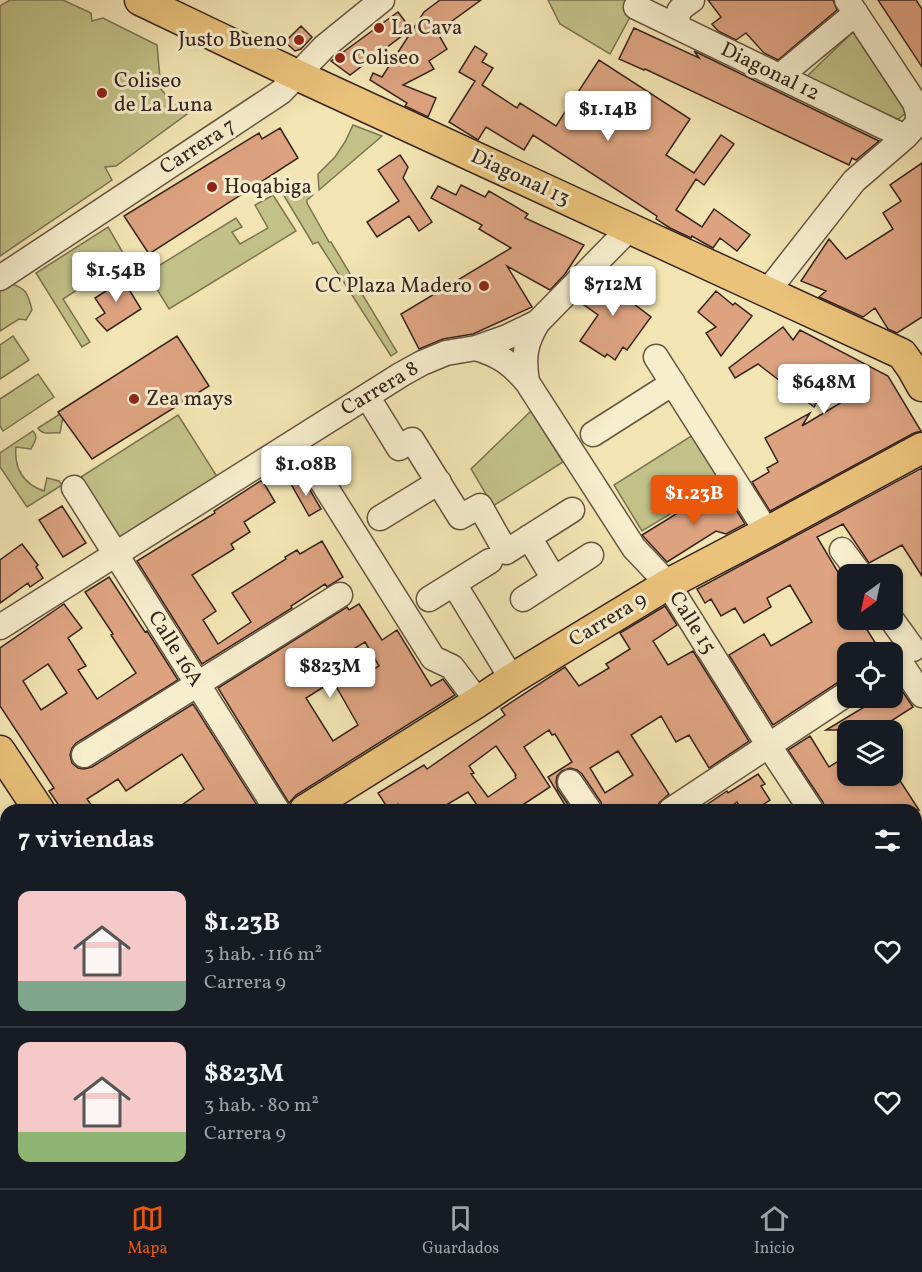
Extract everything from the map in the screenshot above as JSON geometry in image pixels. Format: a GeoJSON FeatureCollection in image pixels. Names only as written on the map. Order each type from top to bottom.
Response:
{"type":"FeatureCollection","features":[{"type":"Feature","properties":{"kind":"main road","name":"Diagonal 13"},"geometry":{"type":"LineString","coordinates":[[140,0],[767,292],[912,347]]}},
{"type":"Feature","properties":{"kind":"main road"},"geometry":{"type":"LineString","coordinates":[[912,347],[912,368],[922,386]]}},
{"type":"Feature","properties":{"kind":"main road","name":"Carrera 9"},"geometry":{"type":"LineString","coordinates":[[316,804],[512,679],[668,584],[922,448]]}},
{"type":"Feature","properties":{"kind":"main road"},"geometry":{"type":"LineString","coordinates":[[0,751],[35,804]]}},
{"type":"Feature","properties":{"kind":"street","name":"Carrera 7"},"geometry":{"type":"LineString","coordinates":[[0,278],[281,92],[324,47],[382,0]]}},
{"type":"Feature","properties":{"kind":"street"},"geometry":{"type":"LineString","coordinates":[[678,27],[679,9],[692,0]]}},
{"type":"Feature","properties":{"kind":"street","name":"Diagonal 12"},"geometry":{"type":"LineString","coordinates":[[636,7],[905,137]]}},
{"type":"Feature","properties":{"kind":"street"},"geometry":{"type":"LineString","coordinates":[[767,292],[854,181],[918,123],[915,103],[851,7],[780,76]]}},
{"type":"Feature","properties":{"kind":"street","name":"Carrera 7"},"geometry":{"type":"LineString","coordinates":[[0,267],[268,91],[275,85],[277,71],[266,59]]}},
{"type":"Feature","properties":{"kind":"street","name":"Carrera 8"},"geometry":{"type":"LineString","coordinates":[[0,627],[422,363],[446,353],[476,348],[507,337],[538,322],[630,228]]}},
{"type":"Feature","properties":{"kind":"street","name":"Calle 15"},"geometry":{"type":"LineString","coordinates":[[527,382],[524,366],[525,350],[538,322]]}},
{"type":"Feature","properties":{"kind":"street","name":"Calle 15"},"geometry":{"type":"LineString","coordinates":[[476,348],[491,352],[505,360],[517,369],[527,382],[634,548],[668,584],[807,804]]}},
{"type":"Feature","properties":{"kind":"street"},"geometry":{"type":"LineString","coordinates":[[656,357],[767,532]]}},
{"type":"Feature","properties":{"kind":"street"},"geometry":{"type":"LineString","coordinates":[[593,434],[673,383]]}},
{"type":"Feature","properties":{"kind":"street"},"geometry":{"type":"LineString","coordinates":[[367,396],[399,448],[412,440],[460,518],[480,506],[506,552],[572,510]]}},
{"type":"Feature","properties":{"kind":"street"},"geometry":{"type":"LineString","coordinates":[[316,472],[433,658],[452,667],[476,703]]}},
{"type":"Feature","properties":{"kind":"street"},"geometry":{"type":"LineString","coordinates":[[380,518],[439,482]]}},
{"type":"Feature","properties":{"kind":"street","name":"Calle 16A"},"geometry":{"type":"LineString","coordinates":[[74,488],[273,804]]}},
{"type":"Feature","properties":{"kind":"street"},"geometry":{"type":"LineString","coordinates":[[529,537],[554,579]]}},
{"type":"Feature","properties":{"kind":"street"},"geometry":{"type":"LineString","coordinates":[[842,549],[853,564]]}},
{"type":"Feature","properties":{"kind":"street"},"geometry":{"type":"LineString","coordinates":[[523,599],[591,555]]}},
{"type":"Feature","properties":{"kind":"street"},"geometry":{"type":"LineString","coordinates":[[429,599],[490,561]]}},
{"type":"Feature","properties":{"kind":"street"},"geometry":{"type":"LineString","coordinates":[[454,584],[512,679]]}},
{"type":"Feature","properties":{"kind":"street"},"geometry":{"type":"LineString","coordinates":[[84,755],[340,595]]}},
{"type":"Feature","properties":{"kind":"street"},"geometry":{"type":"LineString","coordinates":[[896,630],[922,695]]}},
{"type":"Feature","properties":{"kind":"street"},"geometry":{"type":"LineString","coordinates":[[680,804],[837,700]]}},
{"type":"Feature","properties":{"kind":"street"},"geometry":{"type":"LineString","coordinates":[[570,782],[584,804]]}},
{"type":"Feature","properties":{"kind":"green space"},"geometry":{"type":"Polygon","coordinates":[[[10,0],[63,0],[91,13],[92,21],[103,18],[157,45],[161,89],[174,106],[179,103],[187,114],[116,166],[105,167],[112,180],[0,256],[0,6],[10,0]]]}},
{"type":"Feature","properties":{"kind":"green space"},"geometry":{"type":"Polygon","coordinates":[[[548,0],[628,0],[630,17],[610,54],[560,24],[548,0]]]}},
{"type":"Feature","properties":{"kind":"green space"},"geometry":{"type":"Polygon","coordinates":[[[855,30],[871,43],[906,113],[893,123],[802,81],[855,30]]]}},
{"type":"Feature","properties":{"kind":"green space"},"geometry":{"type":"Polygon","coordinates":[[[353,125],[382,136],[319,190],[318,174],[335,157],[353,125]]]}},
{"type":"Feature","properties":{"kind":"green space"},"geometry":{"type":"Polygon","coordinates":[[[296,187],[306,189],[313,195],[307,203],[397,352],[391,356],[318,242],[313,244],[283,194],[296,187]]]}},
{"type":"Feature","properties":{"kind":"green space"},"geometry":{"type":"Polygon","coordinates":[[[273,195],[296,231],[169,309],[147,273],[236,218],[242,227],[232,232],[240,244],[268,228],[255,205],[273,195]]]}},
{"type":"Feature","properties":{"kind":"green space"},"geometry":{"type":"Polygon","coordinates":[[[108,227],[126,258],[63,299],[90,342],[82,347],[36,273],[108,227]]]}},
{"type":"Feature","properties":{"kind":"green space"},"geometry":{"type":"Polygon","coordinates":[[[9,283],[25,292],[32,310],[26,320],[19,319],[0,331],[0,292],[9,283]]]}},
{"type":"Feature","properties":{"kind":"green space"},"geometry":{"type":"Polygon","coordinates":[[[13,336],[29,360],[0,379],[0,345],[13,336]]]}},
{"type":"Feature","properties":{"kind":"green space"},"geometry":{"type":"Polygon","coordinates":[[[38,374],[54,397],[3,431],[0,426],[0,399],[38,374]]]}},
{"type":"Feature","properties":{"kind":"green space"},"geometry":{"type":"Polygon","coordinates":[[[531,411],[563,462],[493,506],[471,469],[531,411]]]}},
{"type":"Feature","properties":{"kind":"green space"},"geometry":{"type":"Polygon","coordinates":[[[60,414],[63,417],[60,433],[45,433],[38,428],[60,414]]]}},
{"type":"Feature","properties":{"kind":"green space"},"geometry":{"type":"Polygon","coordinates":[[[178,415],[223,486],[115,554],[70,484],[178,415]]]}},
{"type":"Feature","properties":{"kind":"green space"},"geometry":{"type":"Polygon","coordinates":[[[33,431],[36,438],[31,449],[16,447],[18,468],[21,474],[30,484],[44,491],[47,478],[59,481],[62,485],[27,507],[0,467],[0,453],[33,431]]]}},
{"type":"Feature","properties":{"kind":"green space"},"geometry":{"type":"Polygon","coordinates":[[[696,433],[726,490],[717,488],[708,491],[642,531],[614,485],[696,433]]]}},
{"type":"Feature","properties":{"kind":"building"},"geometry":{"type":"Polygon","coordinates":[[[440,0],[481,0],[437,32],[447,49],[429,61],[434,69],[403,85],[436,98],[428,117],[405,106],[407,103],[370,80],[373,73],[382,77],[424,12],[440,0]]]}},
{"type":"Feature","properties":{"kind":"building"},"geometry":{"type":"Polygon","coordinates":[[[708,0],[833,0],[837,10],[778,60],[764,53],[746,33],[736,40],[718,31],[712,24],[721,17],[708,0]]]}},
{"type":"Feature","properties":{"kind":"building"},"geometry":{"type":"Polygon","coordinates":[[[878,0],[916,0],[922,9],[922,67],[878,0]]]}},
{"type":"Feature","properties":{"kind":"building"},"geometry":{"type":"Polygon","coordinates":[[[398,12],[411,29],[350,75],[331,61],[398,12]]]}},
{"type":"Feature","properties":{"kind":"building","name":"Justo Bueno"},"geometry":{"type":"Polygon","coordinates":[[[301,26],[312,37],[301,49],[295,51],[285,42],[301,26]]]}},
{"type":"Feature","properties":{"kind":"building"},"geometry":{"type":"Polygon","coordinates":[[[634,28],[699,58],[694,51],[879,141],[856,160],[852,158],[849,165],[645,69],[619,59],[634,28]]]}},
{"type":"Feature","properties":{"kind":"building"},"geometry":{"type":"Polygon","coordinates":[[[475,46],[487,54],[482,62],[493,68],[482,85],[517,108],[520,103],[556,126],[599,60],[690,119],[666,155],[694,173],[721,135],[734,144],[704,185],[696,179],[676,210],[702,227],[714,209],[750,235],[737,251],[720,238],[713,248],[692,236],[691,238],[670,228],[656,219],[657,216],[533,135],[524,150],[486,127],[478,140],[449,122],[475,81],[459,72],[475,46]]]}},
{"type":"Feature","properties":{"kind":"building","name":"Hoqabiga"},"geometry":{"type":"Polygon","coordinates":[[[280,128],[298,158],[149,254],[124,216],[259,133],[262,139],[280,128]]]}},
{"type":"Feature","properties":{"kind":"building"},"geometry":{"type":"Polygon","coordinates":[[[400,155],[408,167],[403,178],[432,222],[419,231],[409,216],[377,237],[367,222],[399,201],[378,170],[400,155]]]}},
{"type":"Feature","properties":{"kind":"building"},"geometry":{"type":"Polygon","coordinates":[[[922,163],[922,317],[897,333],[888,329],[875,308],[863,317],[819,297],[826,291],[801,281],[829,239],[846,259],[893,229],[883,213],[901,201],[890,185],[922,163]]]}},
{"type":"Feature","properties":{"kind":"building","name":"CC Plaza Madero"},"geometry":{"type":"Polygon","coordinates":[[[461,185],[485,197],[489,191],[528,214],[525,218],[584,245],[565,274],[550,290],[507,266],[532,307],[473,334],[443,339],[419,349],[401,314],[511,248],[479,229],[482,225],[431,198],[438,186],[456,195],[461,185]]]}},
{"type":"Feature","properties":{"kind":"building"},"geometry":{"type":"Polygon","coordinates":[[[607,272],[637,295],[630,301],[651,317],[627,350],[623,347],[615,360],[607,354],[605,357],[580,341],[598,315],[580,302],[607,272]]]}},
{"type":"Feature","properties":{"kind":"building"},"geometry":{"type":"Polygon","coordinates":[[[119,273],[141,309],[107,331],[96,319],[105,313],[95,298],[109,289],[104,283],[119,273]]]}},
{"type":"Feature","properties":{"kind":"building"},"geometry":{"type":"Polygon","coordinates":[[[716,291],[733,305],[735,303],[752,316],[721,356],[706,333],[716,327],[698,312],[716,291]]]}},
{"type":"Feature","properties":{"kind":"building"},"geometry":{"type":"Polygon","coordinates":[[[783,327],[793,340],[800,330],[888,376],[921,431],[770,511],[752,482],[769,472],[767,468],[778,462],[765,438],[810,413],[802,426],[867,387],[836,371],[814,407],[758,364],[735,378],[729,368],[783,327]]]}},
{"type":"Feature","properties":{"kind":"building","name":"Zea mays"},"geometry":{"type":"Polygon","coordinates":[[[177,336],[209,386],[92,459],[58,412],[177,336]]]}},
{"type":"Feature","properties":{"kind":"building"},"geometry":{"type":"Polygon","coordinates":[[[302,454],[306,462],[303,468],[292,474],[287,463],[302,454]]]}},
{"type":"Feature","properties":{"kind":"building"},"geometry":{"type":"Polygon","coordinates":[[[922,468],[922,576],[902,545],[869,563],[843,524],[817,537],[837,571],[837,630],[867,630],[875,642],[837,642],[837,683],[773,725],[729,655],[764,634],[771,646],[812,622],[790,585],[767,598],[771,607],[744,623],[735,608],[721,616],[711,599],[705,603],[697,589],[922,468]]]}},
{"type":"Feature","properties":{"kind":"building"},"geometry":{"type":"Polygon","coordinates":[[[303,478],[321,509],[309,516],[291,484],[303,478]]]}},
{"type":"Feature","properties":{"kind":"building"},"geometry":{"type":"Polygon","coordinates":[[[262,480],[275,502],[244,522],[250,532],[231,544],[234,549],[192,575],[216,611],[203,620],[218,644],[251,622],[232,593],[297,550],[300,554],[322,541],[343,577],[327,587],[325,584],[291,606],[292,608],[202,664],[137,561],[215,513],[214,511],[262,480]]]}},
{"type":"Feature","properties":{"kind":"building"},"geometry":{"type":"Polygon","coordinates":[[[716,494],[730,500],[745,524],[726,534],[716,531],[667,562],[642,535],[694,503],[716,494]]]}},
{"type":"Feature","properties":{"kind":"building"},"geometry":{"type":"Polygon","coordinates":[[[62,506],[86,543],[63,557],[39,520],[62,506]]]}},
{"type":"Feature","properties":{"kind":"building"},"geometry":{"type":"Polygon","coordinates":[[[22,544],[38,565],[36,567],[43,578],[30,587],[28,583],[0,603],[0,560],[22,544]]]}},
{"type":"Feature","properties":{"kind":"building"},"geometry":{"type":"Polygon","coordinates":[[[109,577],[178,680],[76,743],[70,755],[72,763],[78,768],[92,767],[193,704],[256,804],[183,804],[204,789],[182,754],[126,791],[118,779],[87,799],[91,804],[58,804],[49,791],[54,788],[0,706],[0,648],[64,604],[82,628],[68,638],[86,666],[78,670],[97,699],[136,673],[111,635],[113,634],[85,592],[109,577]],[[48,664],[23,681],[41,710],[67,693],[48,664]]]}},
{"type":"Feature","properties":{"kind":"building"},"geometry":{"type":"Polygon","coordinates":[[[359,604],[382,640],[397,630],[431,686],[443,679],[455,695],[296,795],[289,803],[218,688],[347,607],[349,610],[359,604]],[[365,642],[337,659],[351,683],[379,666],[365,642]],[[333,681],[306,698],[333,741],[358,725],[333,681]]]}},
{"type":"Feature","properties":{"kind":"building"},"geometry":{"type":"Polygon","coordinates":[[[665,606],[677,625],[653,641],[668,665],[693,651],[749,741],[709,768],[689,735],[676,742],[661,716],[631,735],[669,794],[659,804],[602,804],[582,774],[570,768],[557,776],[556,782],[558,790],[568,804],[564,804],[548,777],[572,762],[555,734],[552,735],[549,730],[524,747],[550,787],[524,804],[476,804],[468,792],[448,804],[385,804],[378,793],[424,765],[427,769],[505,715],[501,709],[565,667],[579,686],[609,668],[606,664],[630,649],[620,633],[665,606]],[[496,746],[469,766],[474,773],[471,774],[488,797],[516,778],[496,746]],[[618,751],[590,768],[605,793],[633,775],[618,751]]]}},
{"type":"Feature","properties":{"kind":"building"},"geometry":{"type":"Polygon","coordinates":[[[903,692],[913,707],[893,720],[843,720],[862,708],[903,708],[903,692]]]}},
{"type":"Feature","properties":{"kind":"building"},"geometry":{"type":"Polygon","coordinates":[[[837,723],[837,730],[826,730],[837,723]]]}},
{"type":"Feature","properties":{"kind":"building"},"geometry":{"type":"Polygon","coordinates":[[[810,736],[829,767],[837,762],[837,786],[903,785],[915,804],[824,804],[788,750],[810,736]]]}},
{"type":"Feature","properties":{"kind":"building"},"geometry":{"type":"Polygon","coordinates":[[[758,774],[765,784],[761,786],[770,800],[764,804],[738,804],[737,802],[734,804],[708,804],[727,791],[728,793],[758,774]]]}},
{"type":"Feature","properties":{"kind":"place","name":"La Cava"},"geometry":{"type":"Point","coordinates":[379,28]}},
{"type":"Feature","properties":{"kind":"place","name":"Justo Bueno"},"geometry":{"type":"Point","coordinates":[299,40]}},
{"type":"Feature","properties":{"kind":"place","name":"Coliseo"},"geometry":{"type":"Point","coordinates":[340,58]}},
{"type":"Feature","properties":{"kind":"place","name":"Coliseo de La Luna"},"geometry":{"type":"Point","coordinates":[102,93]}},
{"type":"Feature","properties":{"kind":"place","name":"Hoqabiga"},"geometry":{"type":"Point","coordinates":[212,187]}},
{"type":"Feature","properties":{"kind":"place","name":"CC Plaza Madero"},"geometry":{"type":"Point","coordinates":[484,286]}},
{"type":"Feature","properties":{"kind":"place","name":"Zea mays"},"geometry":{"type":"Point","coordinates":[134,399]}}]}
